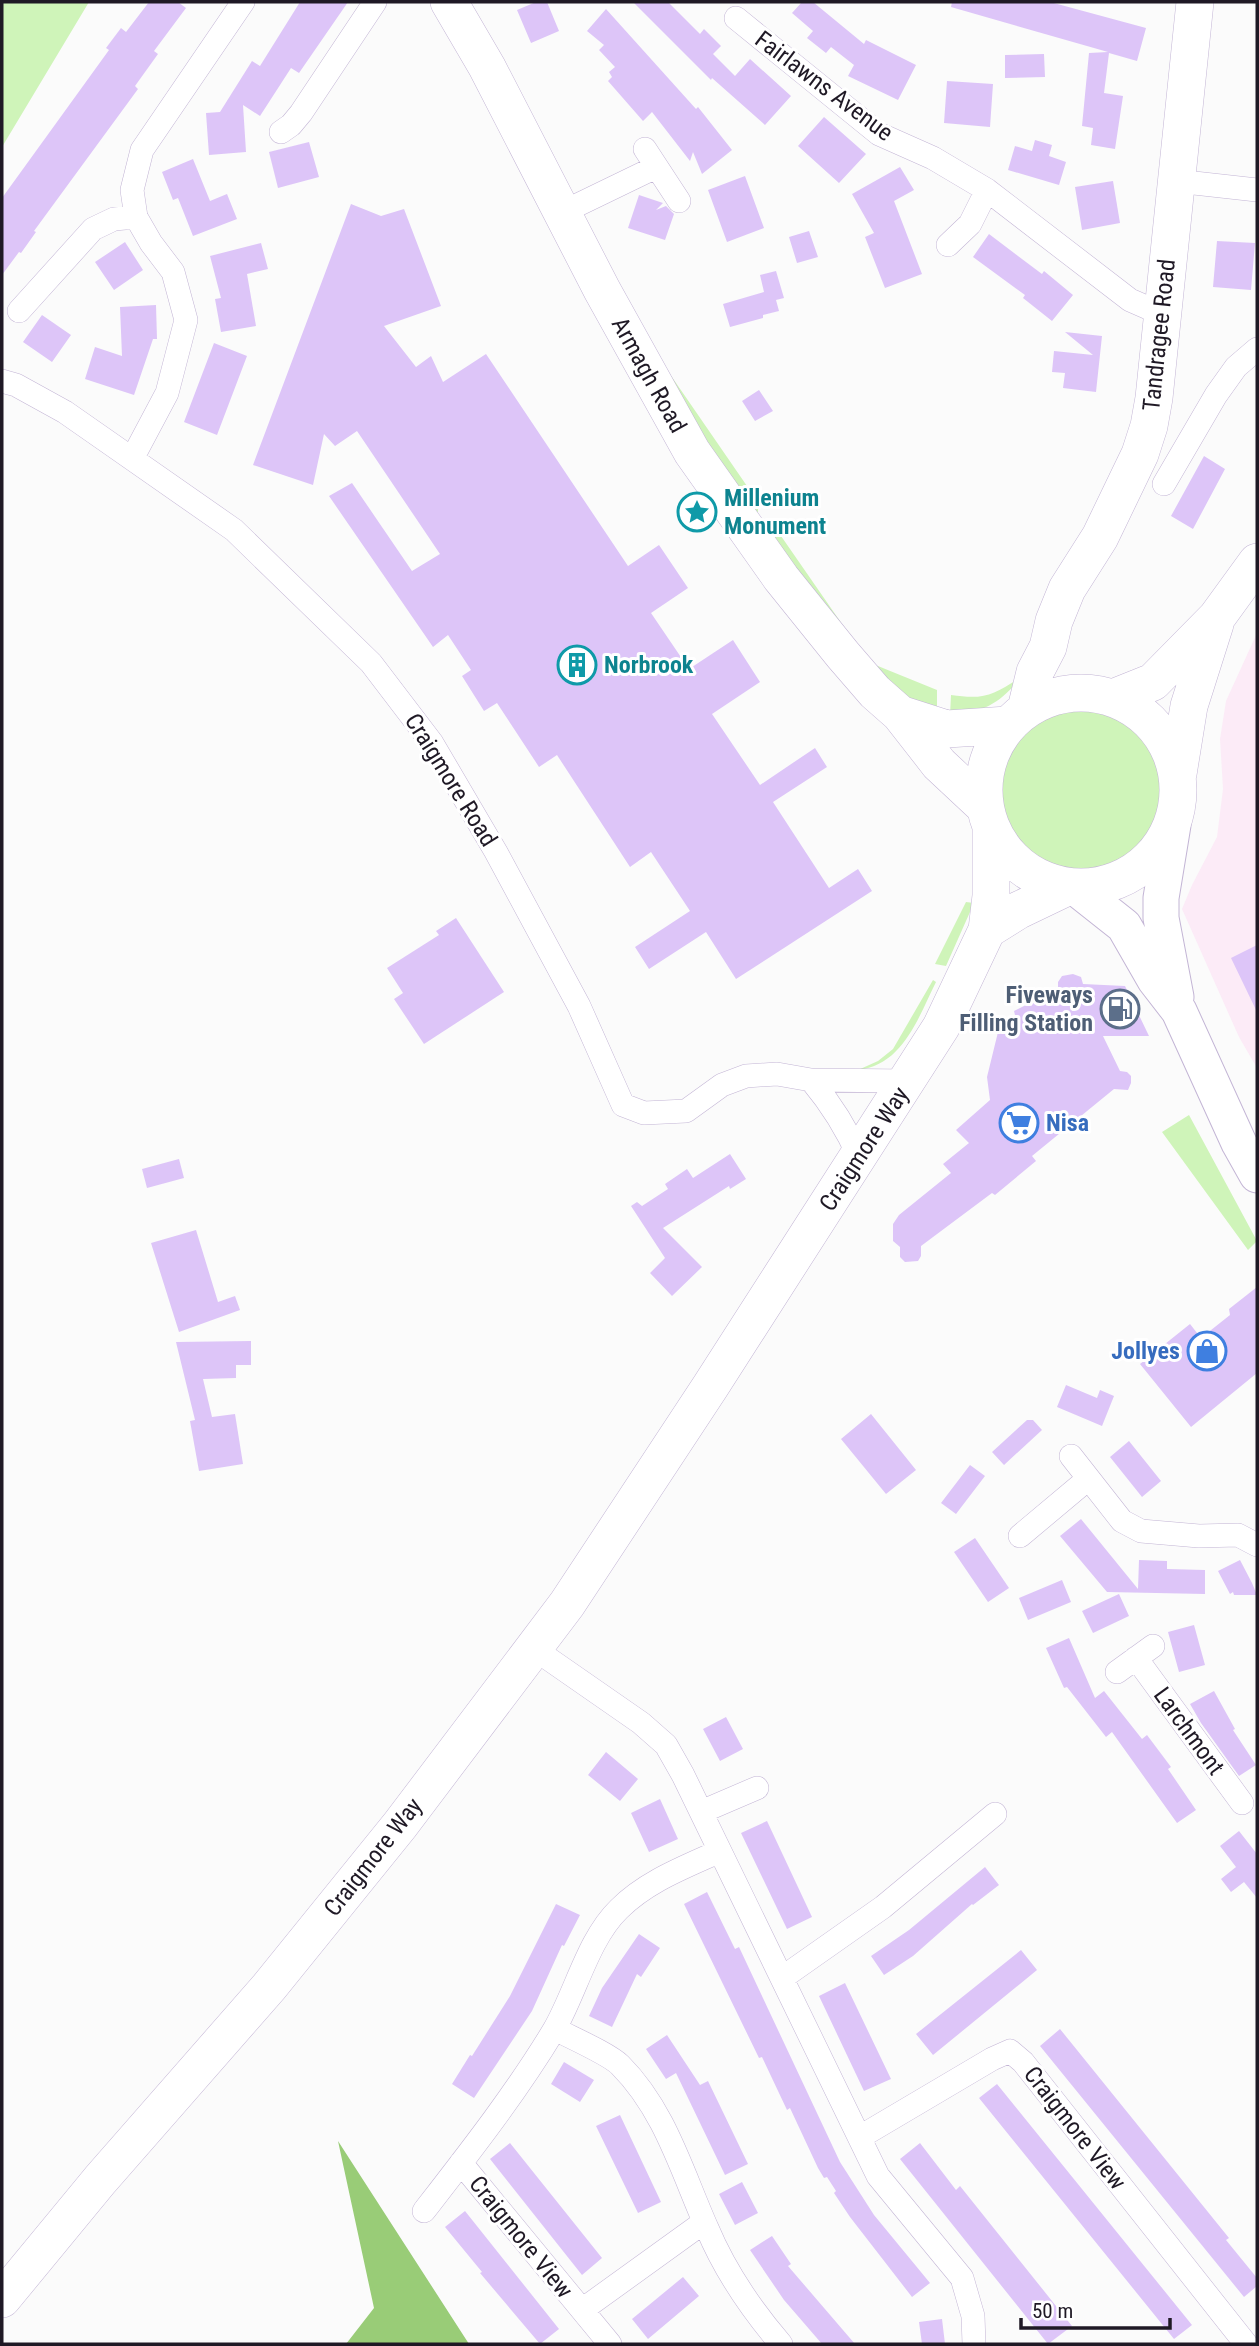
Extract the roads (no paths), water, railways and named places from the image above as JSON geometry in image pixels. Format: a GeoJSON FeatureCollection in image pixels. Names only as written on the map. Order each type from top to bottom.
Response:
{"type":"FeatureCollection","features":[{"type":"Feature","properties":{"kind":"highway","name":"Armagh Road"},"geometry":{"type":"LineString","coordinates":[[449,2],[692,452],[781,578],[876,692],[900,714],[939,764],[988,818]]}},
{"type":"Feature","properties":{"kind":"highway","name":"Tandragee Road"},"geometry":{"type":"LineString","coordinates":[[1017,717],[1048,646],[1054,621],[1067,589],[1100,537],[1140,454],[1149,426],[1177,181],[1187,4]]}},
{"type":"Feature","properties":{"kind":"highway"},"geometry":{"type":"LineString","coordinates":[[1114,698],[1153,682],[1217,617],[1257,562]]}},
{"type":"Feature","properties":{"kind":"highway"},"geometry":{"type":"LineString","coordinates":[[1178,774],[1172,754],[1155,727],[1132,706],[1094,693],[1074,693],[1049,698],[1017,717],[995,743],[987,764],[984,785],[988,818],[1003,848],[1018,864],[1041,879],[1072,887],[1094,887],[1119,880],[1142,867],[1160,848],[1173,825],[1179,800],[1178,774],[1189,706],[1217,617]]}},
{"type":"Feature","properties":{"kind":"highway"},"geometry":{"type":"LineString","coordinates":[[1048,646],[1053,666],[1074,693]]}},
{"type":"Feature","properties":{"kind":"highway","name":"Armagh Road"},"geometry":{"type":"LineString","coordinates":[[900,714],[947,729],[1017,717]]}},
{"type":"Feature","properties":{"kind":"highway","name":"Craigmore Way"},"geometry":{"type":"LineString","coordinates":[[2,2299],[100,2180],[269,1987],[400,1825],[567,1604],[909,1081],[941,1027],[987,930],[991,895],[988,818]]}},
{"type":"Feature","properties":{"kind":"highway"},"geometry":{"type":"LineString","coordinates":[[987,930],[1019,911],[1072,887]]}},
{"type":"Feature","properties":{"kind":"main road"},"geometry":{"type":"LineString","coordinates":[[1173,825],[1161,898],[1161,918],[1179,1011]]}},
{"type":"Feature","properties":{"kind":"main road"},"geometry":{"type":"LineString","coordinates":[[1072,887],[1124,926],[1155,980],[1179,1011],[1239,1143],[1257,1175]]}},
{"type":"Feature","properties":{"kind":"street"},"geometry":{"type":"LineString","coordinates":[[132,457],[167,393],[186,320],[173,272],[136,217],[132,190],[142,150],[243,2]]}},
{"type":"Feature","properties":{"kind":"street"},"geometry":{"type":"LineString","coordinates":[[281,132],[301,113],[375,2]]}},
{"type":"Feature","properties":{"kind":"street","name":"Fairlawns Avenue"},"geometry":{"type":"LineString","coordinates":[[736,18],[879,134],[933,158],[987,190],[1130,300],[1162,314]]}},
{"type":"Feature","properties":{"kind":"street"},"geometry":{"type":"LineString","coordinates":[[561,213],[651,158],[679,201]]}},
{"type":"Feature","properties":{"kind":"street"},"geometry":{"type":"LineString","coordinates":[[1177,181],[1257,190]]}},
{"type":"Feature","properties":{"kind":"street"},"geometry":{"type":"LineString","coordinates":[[948,245],[970,224],[987,190]]}},
{"type":"Feature","properties":{"kind":"street"},"geometry":{"type":"LineString","coordinates":[[19,312],[93,229],[114,219],[136,217]]}},
{"type":"Feature","properties":{"kind":"street"},"geometry":{"type":"LineString","coordinates":[[1164,484],[1216,395],[1236,367],[1257,349]]}},
{"type":"Feature","properties":{"kind":"street","name":"Craigmore Road"},"geometry":{"type":"LineString","coordinates":[[2,381],[40,396],[234,530],[371,663],[432,743],[496,852],[579,1006],[623,1105],[644,1113],[686,1111],[722,1085],[746,1076],[777,1074],[811,1080],[909,1081]]}},
{"type":"Feature","properties":{"kind":"street"},"geometry":{"type":"LineString","coordinates":[[811,1080],[847,1129],[859,1157]]}},
{"type":"Feature","properties":{"kind":"street"},"geometry":{"type":"LineString","coordinates":[[1071,1456],[1122,1521],[1141,1531],[1199,1536],[1238,1535],[1257,1545]]}},
{"type":"Feature","properties":{"kind":"street"},"geometry":{"type":"LineString","coordinates":[[1020,1536],[1088,1479]]}},
{"type":"Feature","properties":{"kind":"street"},"geometry":{"type":"LineString","coordinates":[[533,1648],[641,1723],[666,1745],[720,1850],[878,2176],[962,2278],[973,2316],[974,2344]]}},
{"type":"Feature","properties":{"kind":"street","name":"Larchmont"},"geometry":{"type":"LineString","coordinates":[[1135,1659],[1248,1801]]}},
{"type":"Feature","properties":{"kind":"street"},"geometry":{"type":"LineString","coordinates":[[701,1812],[757,1788]]}},
{"type":"Feature","properties":{"kind":"street"},"geometry":{"type":"LineString","coordinates":[[782,1978],[883,1907],[995,1814]]}},
{"type":"Feature","properties":{"kind":"street"},"geometry":{"type":"LineString","coordinates":[[424,2211],[555,2029],[601,1933],[618,1909],[651,1884],[720,1850]]}},
{"type":"Feature","properties":{"kind":"street"},"geometry":{"type":"LineString","coordinates":[[555,2029],[618,2063],[649,2102],[680,2160],[734,2283],[781,2344]]}},
{"type":"Feature","properties":{"kind":"street","name":"Craigmore View"},"geometry":{"type":"LineString","coordinates":[[860,2137],[1010,2051],[1023,2062],[1246,2344]]}},
{"type":"Feature","properties":{"kind":"street","name":"Craigmore View"},"geometry":{"type":"LineString","coordinates":[[461,2163],[610,2344]]}},
{"type":"Feature","properties":{"kind":"street","name":"Craigmore View"},"geometry":{"type":"LineString","coordinates":[[582,2310],[705,2222]]}},
{"type":"Feature","properties":{"kind":"place","name":"Millenium Monument"},"geometry":{"type":"Point","coordinates":[697,512]}},
{"type":"Feature","properties":{"kind":"place","name":"Norbrook"},"geometry":{"type":"Point","coordinates":[577,665]}},
{"type":"Feature","properties":{"kind":"place","name":"Fiveways Filling Station"},"geometry":{"type":"Point","coordinates":[1120,1009]}},
{"type":"Feature","properties":{"kind":"place","name":"Nisa"},"geometry":{"type":"Point","coordinates":[1019,1123]}},
{"type":"Feature","properties":{"kind":"place","name":"Jollyes"},"geometry":{"type":"Point","coordinates":[1207,1351]}}]}
